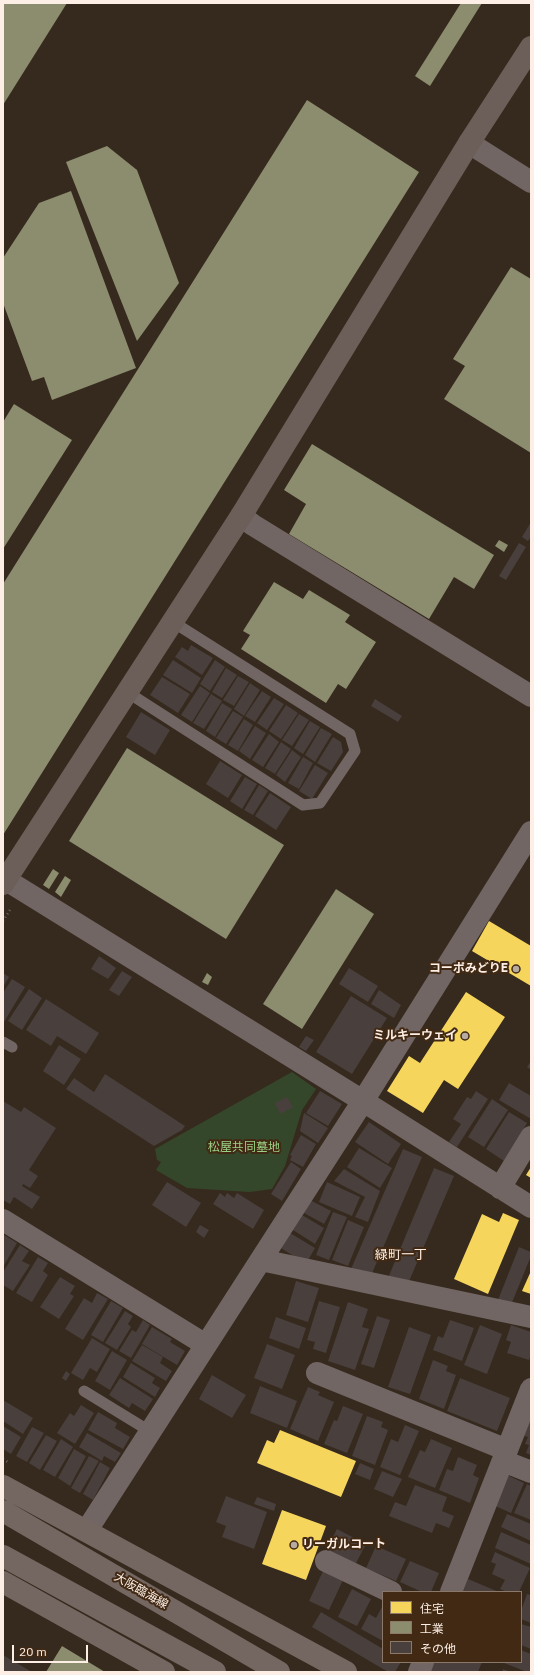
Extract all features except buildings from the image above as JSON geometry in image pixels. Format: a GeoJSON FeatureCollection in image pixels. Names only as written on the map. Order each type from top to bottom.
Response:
{"type":"FeatureCollection","features":[{"type":"Feature","properties":{"kind":"main road"},"geometry":{"type":"LineString","coordinates":[[3,1486],[87,1530],[346,1672]]}},
{"type":"Feature","properties":{"kind":"main road","name":"大阪臨海線"},"geometry":{"type":"LineString","coordinates":[[3,1511],[279,1672]]}},
{"type":"Feature","properties":{"kind":"main road"},"geometry":{"type":"LineString","coordinates":[[3,1556],[215,1672]]}},
{"type":"Feature","properties":{"kind":"main road"},"geometry":{"type":"LineString","coordinates":[[3,1582],[164,1672]]}},
{"type":"Feature","properties":{"kind":"street"},"geometry":{"type":"LineString","coordinates":[[531,47],[469,143],[241,516],[128,692],[4,880],[363,1101],[531,1207]]}},
{"type":"Feature","properties":{"kind":"street"},"geometry":{"type":"LineString","coordinates":[[469,143],[531,182]]}},
{"type":"Feature","properties":{"kind":"street"},"geometry":{"type":"LineString","coordinates":[[241,516],[253,525],[531,696]]}},
{"type":"Feature","properties":{"kind":"street"},"geometry":{"type":"LineString","coordinates":[[87,1530],[363,1101],[531,832]]}},
{"type":"Feature","properties":{"kind":"street"},"geometry":{"type":"LineString","coordinates":[[500,1188],[531,1137]]}},
{"type":"Feature","properties":{"kind":"street"},"geometry":{"type":"LineString","coordinates":[[3,1220],[206,1345]]}},
{"type":"Feature","properties":{"kind":"street"},"geometry":{"type":"LineString","coordinates":[[261,1260],[531,1317]]}},
{"type":"Feature","properties":{"kind":"street"},"geometry":{"type":"LineString","coordinates":[[318,1373],[505,1455],[531,1472]]}},
{"type":"Feature","properties":{"kind":"street"},"geometry":{"type":"LineString","coordinates":[[451,1591],[531,1389]]}},
{"type":"Feature","properties":{"kind":"street"},"geometry":{"type":"LineString","coordinates":[[326,1561],[389,1591]]}},
{"type":"Feature","properties":{"kind":"lane"},"geometry":{"type":"LineString","coordinates":[[128,692],[303,805],[320,803],[355,751],[350,734],[173,622]]}},
{"type":"Feature","properties":{"kind":"lane"},"geometry":{"type":"LineString","coordinates":[[84,1391],[151,1432]]}},
{"type":"Feature","properties":{"kind":"green space","name":"松屋共同墓地"},"geometry":{"type":"Polygon","coordinates":[[[292,1072],[316,1089],[302,1110],[285,1166],[272,1189],[250,1192],[187,1188],[156,1170],[161,1162],[157,1160],[155,1149],[292,1072]]]}},
{"type":"Feature","properties":{"kind":"place","name":"コーポみどりE"},"geometry":{"type":"Point","coordinates":[516,969]}},
{"type":"Feature","properties":{"kind":"place","name":"ミルキーウェイ"},"geometry":{"type":"Point","coordinates":[465,1036]}},
{"type":"Feature","properties":{"kind":"place","name":"リーガルコート"},"geometry":{"type":"Point","coordinates":[294,1545]}},
{"type":"Feature","properties":{"kind":"district","name":"緑町一丁"},"geometry":{"type":"Point","coordinates":[401,1255]}}]}
